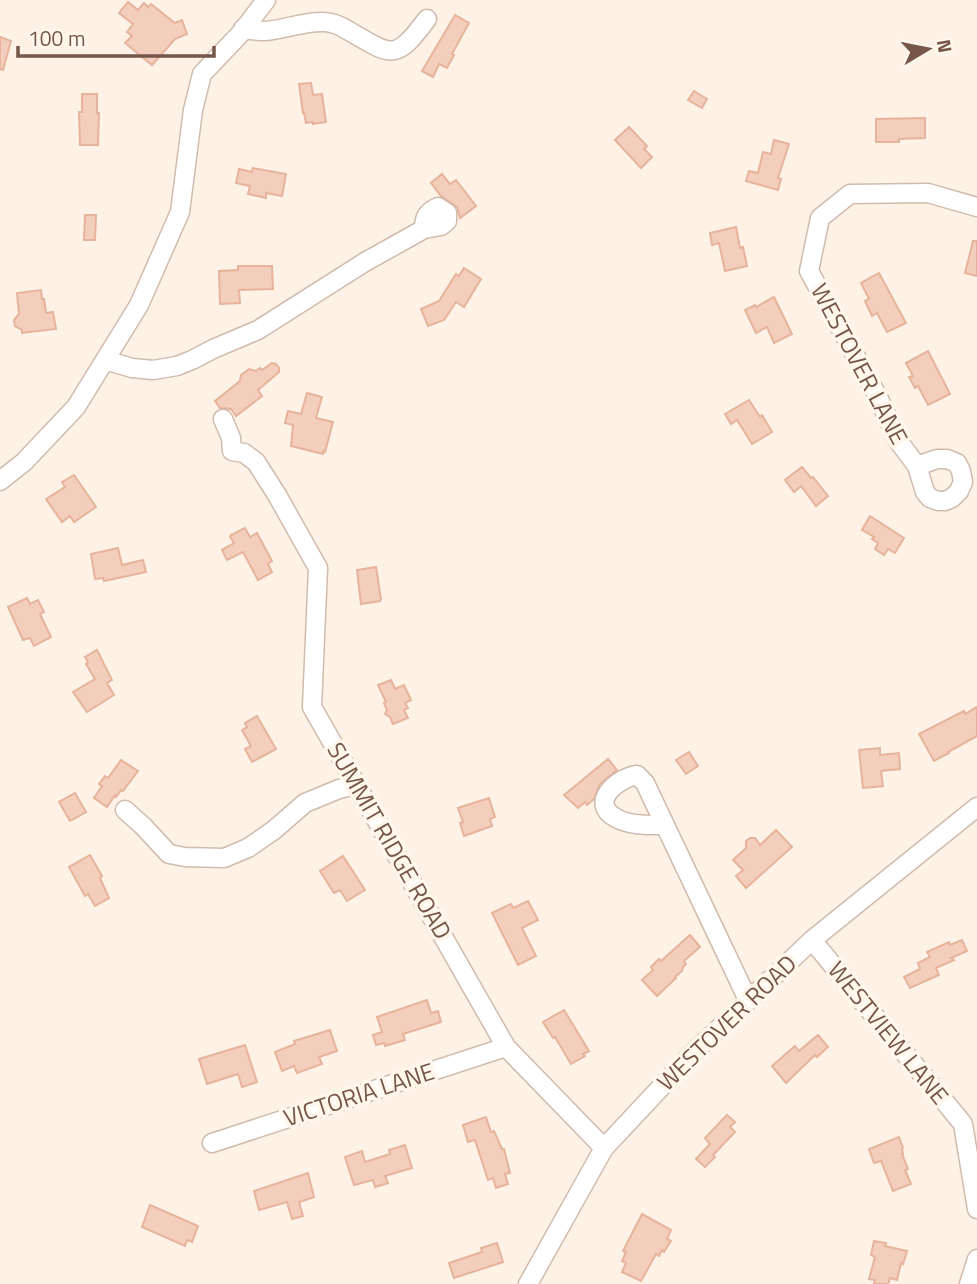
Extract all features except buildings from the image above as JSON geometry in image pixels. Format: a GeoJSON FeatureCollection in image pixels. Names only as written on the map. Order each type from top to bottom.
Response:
{"type":"FeatureCollection","features":[{"type":"Feature","properties":{"kind":"street"},"geometry":{"type":"LineString","coordinates":[[0,481],[24,463],[76,407],[139,305],[180,212],[193,110],[202,74],[266,0]]}},
{"type":"Feature","properties":{"kind":"street"},"geometry":{"type":"LineString","coordinates":[[243,29],[265,31],[322,22],[336,24],[384,51],[402,48],[427,19]]}},
{"type":"Feature","properties":{"kind":"street","name":"WESTOVER LANE"},"geometry":{"type":"LineString","coordinates":[[917,466],[899,442],[809,271],[820,218],[850,194],[928,193],[977,207]]}},
{"type":"Feature","properties":{"kind":"street"},"geometry":{"type":"LineString","coordinates":[[105,360],[132,368],[153,370],[192,360],[258,330],[365,262],[424,229]]}},
{"type":"Feature","properties":{"kind":"street","name":"SUMMIT RIDGE ROAD"},"geometry":{"type":"LineString","coordinates":[[223,419],[231,438],[232,451],[244,453],[256,463],[318,568],[312,707],[506,1047],[604,1148]]}},
{"type":"Feature","properties":{"kind":"street"},"geometry":{"type":"LineString","coordinates":[[125,810],[169,854],[224,858],[248,848],[305,803],[356,785]]}},
{"type":"Feature","properties":{"kind":"street","name":"WESTOVER ROAD"},"geometry":{"type":"LineString","coordinates":[[528,1284],[604,1148],[693,1053],[812,940],[977,807]]}},
{"type":"Feature","properties":{"kind":"street"},"geometry":{"type":"LineString","coordinates":[[665,825],[748,1000]]}},
{"type":"Feature","properties":{"kind":"street","name":"WESTVIEW LANE"},"geometry":{"type":"LineString","coordinates":[[812,940],[963,1124],[977,1209]]}},
{"type":"Feature","properties":{"kind":"street","name":"VICTORIA LANE"},"geometry":{"type":"LineString","coordinates":[[212,1143],[506,1047]]}},
{"type":"Feature","properties":{"kind":"street"},"geometry":{"type":"LineString","coordinates":[[969,1284],[977,1259]]}}]}
